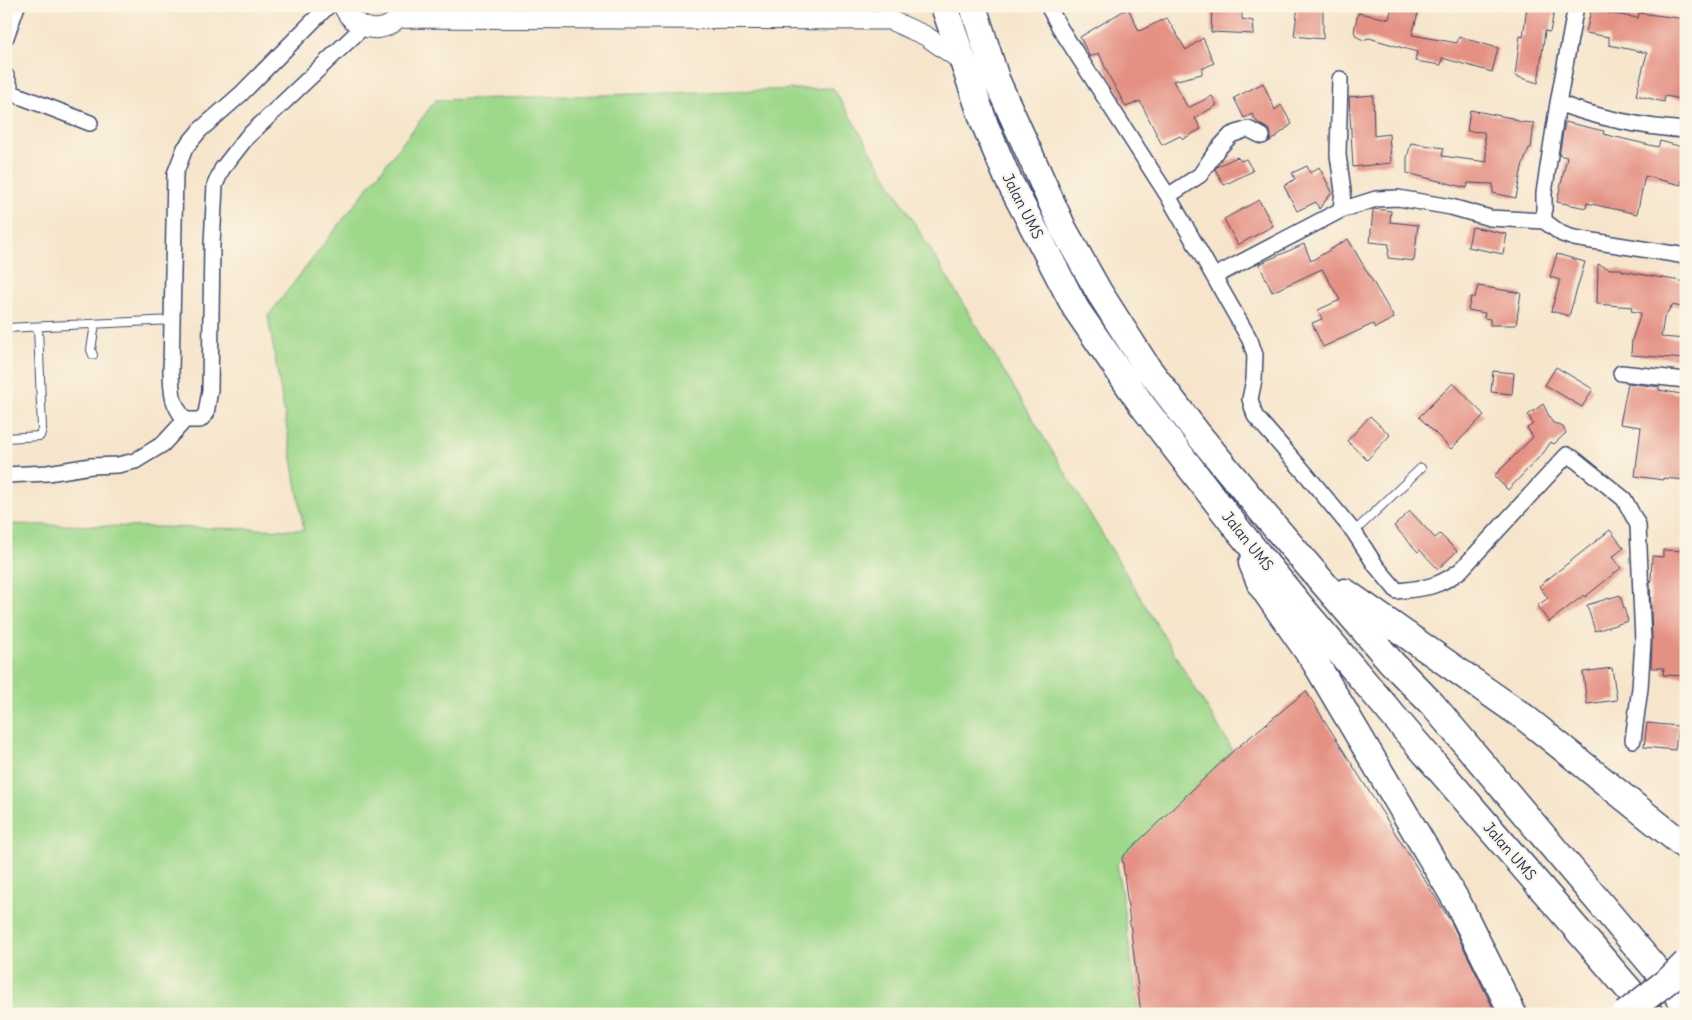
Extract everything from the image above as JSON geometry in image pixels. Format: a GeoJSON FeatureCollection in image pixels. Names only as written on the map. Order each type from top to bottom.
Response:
{"type":"FeatureCollection","features":[{"type":"Feature","properties":{"kind":"highway","name":"Jalan UMS"},"geometry":{"type":"LineString","coordinates":[[944,6],[985,125],[1008,179],[1076,310],[1142,404],[1239,531],[1407,732],[1650,1014]]}},
{"type":"Feature","properties":{"kind":"highway","name":"Jalan UMS"},"geometry":{"type":"LineString","coordinates":[[973,6],[996,79],[1062,228],[1099,292],[1147,367],[1192,427],[1309,568],[1392,663],[1432,704],[1686,1005]]}},
{"type":"Feature","properties":{"kind":"highway"},"geometry":{"type":"LineString","coordinates":[[1239,531],[1261,585],[1315,662],[1454,896],[1513,1014]]}},
{"type":"Feature","properties":{"kind":"highway"},"geometry":{"type":"LineString","coordinates":[[1309,568],[1524,717],[1686,847]]}},
{"type":"Feature","properties":{"kind":"highway"},"geometry":{"type":"LineString","coordinates":[[1625,1014],[1686,964]]}},
{"type":"Feature","properties":{"kind":"highway"},"geometry":{"type":"LineString","coordinates":[[1650,1014],[1686,980]]}},
{"type":"Feature","properties":{"kind":"street"},"geometry":{"type":"LineString","coordinates":[[6,36],[17,6]]}},
{"type":"Feature","properties":{"kind":"street"},"geometry":{"type":"LineString","coordinates":[[185,420],[172,396],[175,174],[185,148],[200,130],[241,94],[328,6]]}},
{"type":"Feature","properties":{"kind":"street"},"geometry":{"type":"LineString","coordinates":[[342,6],[346,15],[354,22],[363,27],[381,28],[390,24],[401,12],[890,20],[926,36],[963,62]]}},
{"type":"Feature","properties":{"kind":"street"},"geometry":{"type":"LineString","coordinates":[[1048,6],[1060,28],[1168,196],[1250,340],[1255,355],[1254,380],[1250,399],[1255,416],[1354,532],[1376,566],[1397,591],[1430,588],[1461,570],[1567,455],[1570,455],[1624,500],[1638,525],[1643,640],[1640,688],[1633,740]]}},
{"type":"Feature","properties":{"kind":"street"},"geometry":{"type":"LineString","coordinates":[[1544,221],[1544,193],[1558,102],[1576,6]]}},
{"type":"Feature","properties":{"kind":"street"},"geometry":{"type":"LineString","coordinates":[[6,475],[48,473],[91,466],[118,465],[134,461],[163,444],[185,420],[200,420],[206,414],[209,405],[215,185],[222,169],[247,137],[363,27]]}},
{"type":"Feature","properties":{"kind":"street"},"geometry":{"type":"LineString","coordinates":[[6,76],[10,86],[8,96],[90,123]]}},
{"type":"Feature","properties":{"kind":"street"},"geometry":{"type":"LineString","coordinates":[[1340,79],[1338,155],[1343,191],[1340,210]]}},
{"type":"Feature","properties":{"kind":"street"},"geometry":{"type":"LineString","coordinates":[[1558,102],[1578,110],[1612,118],[1686,130]]}},
{"type":"Feature","properties":{"kind":"street"},"geometry":{"type":"LineString","coordinates":[[1168,196],[1200,175],[1217,150],[1231,135],[1248,129],[1262,136]]}},
{"type":"Feature","properties":{"kind":"street"},"geometry":{"type":"LineString","coordinates":[[1215,276],[1340,210],[1376,199],[1398,198],[1451,207],[1490,218],[1544,221],[1562,234],[1574,238],[1686,256]]}},
{"type":"Feature","properties":{"kind":"street"},"geometry":{"type":"LineString","coordinates":[[1621,373],[1686,380]]}},
{"type":"Feature","properties":{"kind":"lane"},"geometry":{"type":"LineString","coordinates":[[6,328],[173,320]]}},
{"type":"Feature","properties":{"kind":"lane"},"geometry":{"type":"LineString","coordinates":[[93,355],[91,350],[95,324]]}},
{"type":"Feature","properties":{"kind":"lane"},"geometry":{"type":"LineString","coordinates":[[6,438],[40,436],[42,429],[38,327]]}},
{"type":"Feature","properties":{"kind":"lane"},"geometry":{"type":"LineString","coordinates":[[1354,532],[1421,468]]}},
{"type":"Feature","properties":{"kind":"green space"},"geometry":{"type":"Polygon","coordinates":[[[833,88],[1233,751],[1117,863],[1139,1014],[6,1014],[6,524],[304,530],[268,316],[436,100],[833,88]]]}},
{"type":"Feature","properties":{"kind":"building"},"geometry":{"type":"Polygon","coordinates":[[[1212,6],[1242,6],[1242,19],[1253,21],[1254,34],[1211,32],[1212,6]]]}},
{"type":"Feature","properties":{"kind":"building"},"geometry":{"type":"Polygon","coordinates":[[[1298,6],[1323,6],[1323,39],[1294,36],[1298,6]]]}},
{"type":"Feature","properties":{"kind":"building"},"geometry":{"type":"Polygon","coordinates":[[[1392,6],[1420,6],[1412,35],[1457,43],[1459,37],[1498,48],[1492,72],[1442,58],[1441,65],[1415,61],[1417,52],[1369,38],[1363,40],[1356,36],[1354,31],[1358,13],[1389,19],[1392,6]]]}},
{"type":"Feature","properties":{"kind":"building"},"geometry":{"type":"Polygon","coordinates":[[[1527,6],[1555,6],[1550,32],[1545,31],[1538,83],[1515,76],[1520,36],[1523,37],[1527,6]]]}},
{"type":"Feature","properties":{"kind":"building"},"geometry":{"type":"Polygon","coordinates":[[[1128,8],[1139,31],[1167,18],[1186,50],[1203,38],[1214,63],[1202,69],[1202,74],[1173,81],[1188,108],[1212,96],[1217,105],[1195,118],[1201,129],[1183,139],[1180,136],[1162,145],[1140,101],[1126,107],[1099,53],[1090,57],[1080,37],[1128,8]]]}},
{"type":"Feature","properties":{"kind":"building"},"geometry":{"type":"Polygon","coordinates":[[[1591,10],[1638,18],[1639,13],[1686,19],[1686,100],[1665,96],[1664,102],[1636,95],[1647,53],[1609,45],[1609,37],[1586,33],[1591,10]]]}},
{"type":"Feature","properties":{"kind":"building"},"geometry":{"type":"Polygon","coordinates":[[[1263,83],[1275,110],[1281,105],[1292,124],[1269,142],[1270,130],[1258,123],[1252,114],[1244,118],[1234,98],[1263,83]]]}},
{"type":"Feature","properties":{"kind":"building"},"geometry":{"type":"Polygon","coordinates":[[[1373,95],[1374,136],[1389,134],[1391,163],[1353,167],[1349,97],[1373,95]]]}},
{"type":"Feature","properties":{"kind":"building"},"geometry":{"type":"Polygon","coordinates":[[[1470,110],[1512,118],[1520,122],[1534,123],[1531,148],[1529,148],[1522,167],[1516,198],[1493,193],[1493,184],[1468,183],[1467,188],[1407,173],[1407,158],[1411,143],[1444,148],[1442,156],[1487,162],[1484,132],[1467,131],[1470,110]]]}},
{"type":"Feature","properties":{"kind":"building"},"geometry":{"type":"Polygon","coordinates":[[[1565,122],[1604,131],[1603,134],[1658,147],[1660,141],[1686,148],[1686,164],[1681,185],[1645,176],[1637,214],[1587,203],[1586,208],[1557,202],[1567,157],[1559,155],[1565,122]]]}},
{"type":"Feature","properties":{"kind":"building"},"geometry":{"type":"Polygon","coordinates":[[[1237,157],[1241,161],[1246,159],[1253,171],[1224,185],[1215,169],[1237,157]]]}},
{"type":"Feature","properties":{"kind":"building"},"geometry":{"type":"Polygon","coordinates":[[[1307,166],[1310,173],[1319,167],[1332,192],[1319,209],[1316,202],[1297,211],[1284,186],[1295,179],[1292,173],[1307,166]]]}},
{"type":"Feature","properties":{"kind":"building"},"geometry":{"type":"Polygon","coordinates":[[[1259,200],[1273,226],[1238,245],[1224,219],[1259,200]]]}},
{"type":"Feature","properties":{"kind":"building"},"geometry":{"type":"Polygon","coordinates":[[[1374,209],[1391,211],[1390,222],[1418,225],[1414,261],[1388,258],[1389,244],[1370,242],[1374,209]]]}},
{"type":"Feature","properties":{"kind":"building"},"geometry":{"type":"Polygon","coordinates":[[[1472,227],[1507,234],[1503,254],[1468,247],[1472,227]]]}},
{"type":"Feature","properties":{"kind":"building"},"geometry":{"type":"Polygon","coordinates":[[[1348,239],[1394,318],[1375,328],[1373,324],[1323,347],[1312,323],[1322,319],[1318,310],[1340,300],[1322,269],[1272,292],[1259,264],[1304,244],[1311,261],[1348,239]]]}},
{"type":"Feature","properties":{"kind":"building"},"geometry":{"type":"Polygon","coordinates":[[[1557,254],[1585,262],[1569,316],[1551,311],[1560,280],[1550,277],[1557,254]]]}},
{"type":"Feature","properties":{"kind":"building"},"geometry":{"type":"Polygon","coordinates":[[[1598,264],[1610,269],[1622,269],[1622,271],[1686,282],[1686,308],[1672,305],[1664,318],[1661,337],[1686,339],[1686,359],[1631,355],[1632,340],[1641,313],[1631,311],[1632,307],[1597,304],[1598,264]]]}},
{"type":"Feature","properties":{"kind":"building"},"geometry":{"type":"Polygon","coordinates":[[[1478,286],[1521,293],[1516,325],[1490,325],[1490,319],[1484,318],[1485,313],[1468,310],[1471,297],[1475,297],[1478,286]]]}},
{"type":"Feature","properties":{"kind":"building"},"geometry":{"type":"Polygon","coordinates":[[[1556,367],[1593,389],[1582,407],[1545,385],[1556,367]]]}},
{"type":"Feature","properties":{"kind":"building"},"geometry":{"type":"Polygon","coordinates":[[[1493,371],[1514,373],[1512,394],[1491,392],[1493,371]]]}},
{"type":"Feature","properties":{"kind":"building"},"geometry":{"type":"Polygon","coordinates":[[[1453,383],[1484,415],[1451,449],[1419,417],[1453,383]]]}},
{"type":"Feature","properties":{"kind":"building"},"geometry":{"type":"Polygon","coordinates":[[[1628,383],[1659,387],[1659,390],[1686,395],[1686,480],[1663,478],[1663,480],[1635,476],[1641,427],[1620,424],[1628,383]]]}},
{"type":"Feature","properties":{"kind":"building"},"geometry":{"type":"Polygon","coordinates":[[[1543,404],[1552,422],[1563,427],[1566,433],[1554,444],[1551,442],[1508,490],[1494,476],[1533,437],[1527,428],[1533,424],[1528,415],[1543,404]]]}},
{"type":"Feature","properties":{"kind":"building"},"geometry":{"type":"Polygon","coordinates":[[[1370,416],[1390,435],[1367,460],[1347,441],[1370,416]]]}},
{"type":"Feature","properties":{"kind":"building"},"geometry":{"type":"Polygon","coordinates":[[[1410,511],[1435,538],[1440,534],[1457,551],[1438,569],[1420,550],[1418,552],[1394,526],[1410,511]]]}},
{"type":"Feature","properties":{"kind":"building"},"geometry":{"type":"Polygon","coordinates":[[[1610,530],[1624,548],[1612,557],[1621,568],[1585,597],[1584,595],[1549,622],[1537,606],[1548,598],[1539,586],[1610,530]]]}},
{"type":"Feature","properties":{"kind":"building"},"geometry":{"type":"Polygon","coordinates":[[[1663,550],[1686,551],[1686,676],[1663,675],[1664,668],[1651,668],[1650,580],[1651,582],[1652,556],[1663,557],[1663,550]]]}},
{"type":"Feature","properties":{"kind":"building"},"geometry":{"type":"Polygon","coordinates":[[[1620,595],[1628,621],[1595,631],[1587,605],[1620,595]]]}},
{"type":"Feature","properties":{"kind":"building"},"geometry":{"type":"Polygon","coordinates":[[[1612,668],[1617,700],[1587,704],[1583,672],[1612,668]]]}},
{"type":"Feature","properties":{"kind":"building"},"geometry":{"type":"Polygon","coordinates":[[[1306,691],[1451,922],[1496,1014],[1141,1014],[1122,857],[1233,751],[1306,691]]]}},
{"type":"Feature","properties":{"kind":"building"},"geometry":{"type":"Polygon","coordinates":[[[1647,723],[1678,726],[1675,750],[1644,747],[1647,723]]]}}]}
